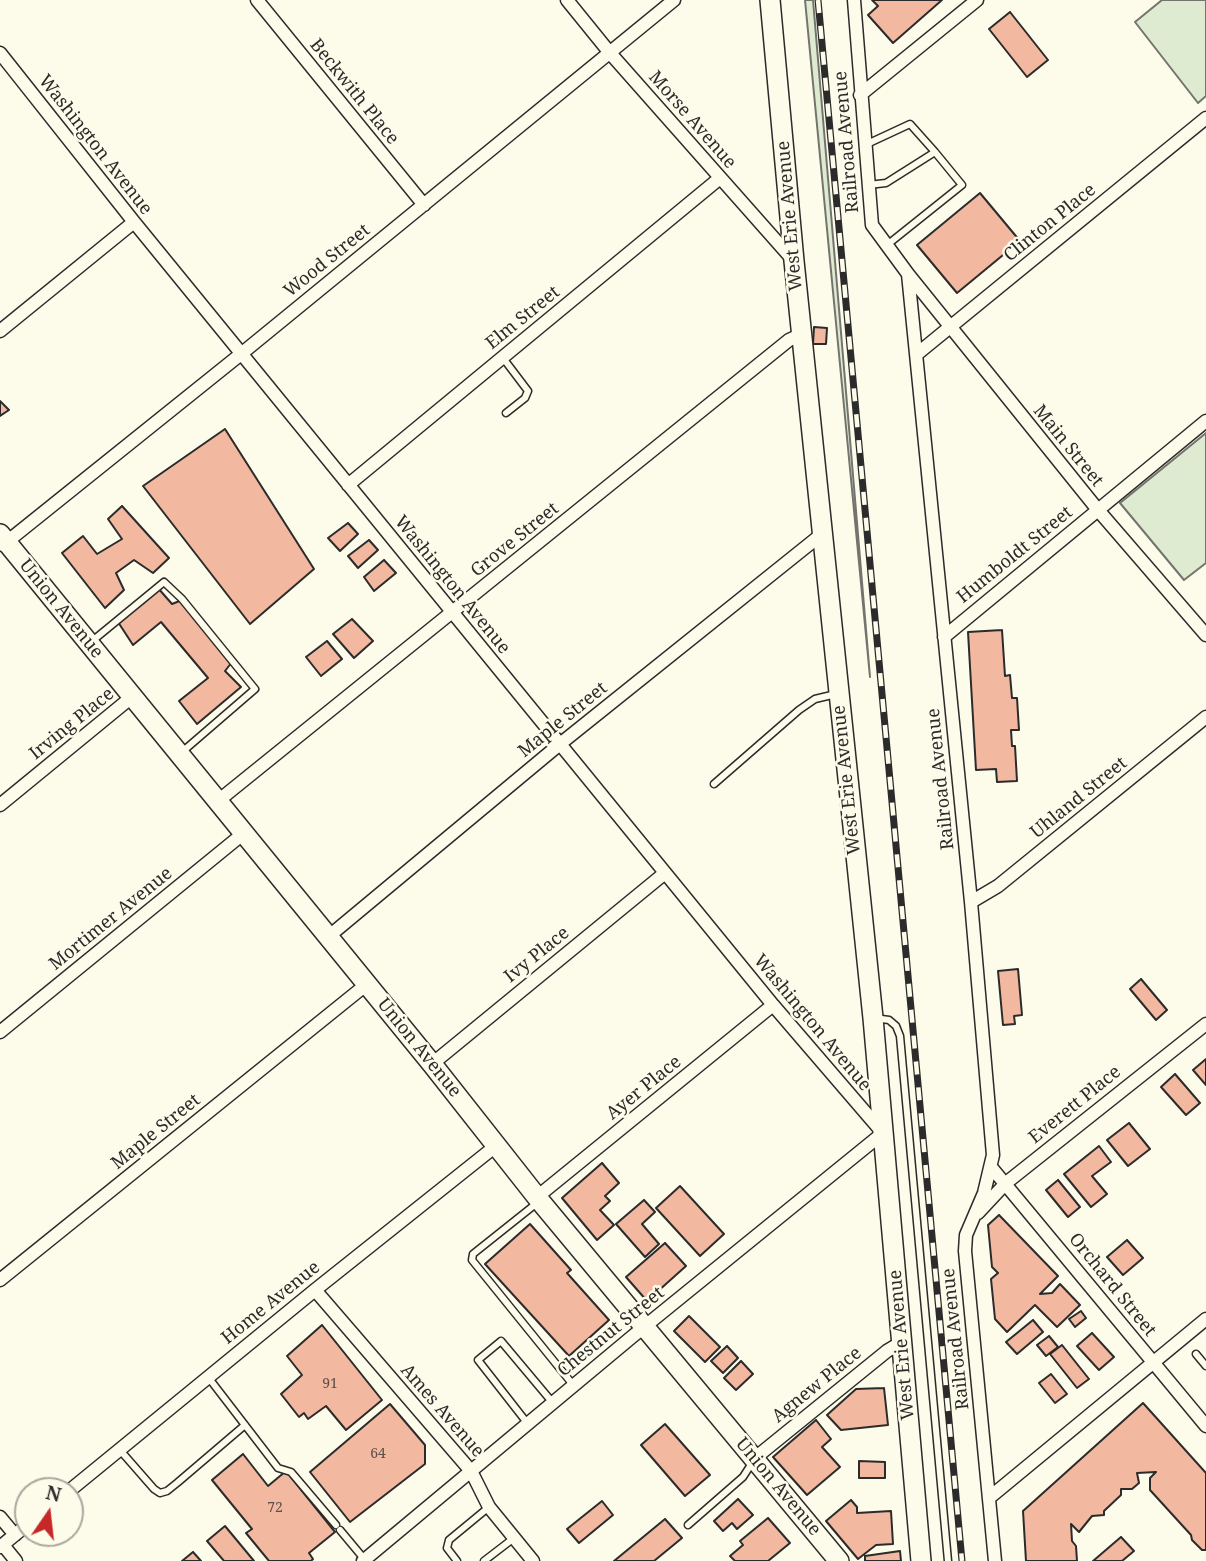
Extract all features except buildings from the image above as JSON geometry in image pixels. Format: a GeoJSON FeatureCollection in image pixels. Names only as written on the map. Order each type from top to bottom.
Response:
{"type":"FeatureCollection","features":[{"type":"Feature","properties":{"kind":"street","name":"Beckwith Place"},"geometry":{"type":"LineString","coordinates":[[257,0],[424,205]]}},
{"type":"Feature","properties":{"kind":"street","name":"Morse Avenue"},"geometry":{"type":"LineString","coordinates":[[567,0],[610,53],[794,261]]}},
{"type":"Feature","properties":{"kind":"street","name":"Wood Street"},"geometry":{"type":"LineString","coordinates":[[2,541],[241,354],[674,0]]}},
{"type":"Feature","properties":{"kind":"street","name":"West Erie Avenue"},"geometry":{"type":"LineString","coordinates":[[770,0],[794,261],[873,1018],[921,1561]]}},
{"type":"Feature","properties":{"kind":"street","name":"Railroad Avenue"},"geometry":{"type":"LineString","coordinates":[[854,0],[872,225],[908,274],[971,902],[993,1155],[984,1192],[966,1234],[965,1251],[995,1561]]}},
{"type":"Feature","properties":{"kind":"street"},"geometry":{"type":"LineString","coordinates":[[860,95],[977,0]]}},
{"type":"Feature","properties":{"kind":"street","name":"Washington Avenue"},"geometry":{"type":"LineString","coordinates":[[0,53],[241,354],[665,873],[883,1133]]}},
{"type":"Feature","properties":{"kind":"street","name":"Clinton Place"},"geometry":{"type":"LineString","coordinates":[[917,354],[1206,118]]}},
{"type":"Feature","properties":{"kind":"street","name":"Elm Street"},"geometry":{"type":"LineString","coordinates":[[348,485],[720,178]]}},
{"type":"Feature","properties":{"kind":"street"},"geometry":{"type":"LineString","coordinates":[[0,331],[134,222]]}},
{"type":"Feature","properties":{"kind":"street","name":"Main Street"},"geometry":{"type":"LineString","coordinates":[[908,274],[1098,510],[1206,635]]}},
{"type":"Feature","properties":{"kind":"street","name":"Grove Street"},"geometry":{"type":"LineString","coordinates":[[218,801],[789,340],[802,334]]}},
{"type":"Feature","properties":{"kind":"street","name":"Humboldt Street"},"geometry":{"type":"LineString","coordinates":[[944,637],[1206,421]]}},
{"type":"Feature","properties":{"kind":"street","name":"Maple Street"},"geometry":{"type":"LineString","coordinates":[[328,937],[560,744],[822,534]]}},
{"type":"Feature","properties":{"kind":"street","name":"Union Avenue"},"geometry":{"type":"LineString","coordinates":[[2,541],[90,643],[539,1199],[839,1561]]}},
{"type":"Feature","properties":{"kind":"street","name":"Irving Place"},"geometry":{"type":"LineString","coordinates":[[0,804],[133,696]]}},
{"type":"Feature","properties":{"kind":"street","name":"Uhland Street"},"geometry":{"type":"LineString","coordinates":[[971,902],[998,886],[1206,717]]}},
{"type":"Feature","properties":{"kind":"street","name":"Mortimer Avenue"},"geometry":{"type":"LineString","coordinates":[[0,1032],[244,834]]}},
{"type":"Feature","properties":{"kind":"street","name":"Ivy Place"},"geometry":{"type":"LineString","coordinates":[[432,1064],[665,873]]}},
{"type":"Feature","properties":{"kind":"street","name":"Maple Street"},"geometry":{"type":"LineString","coordinates":[[0,1280],[367,984]]}},
{"type":"Feature","properties":{"kind":"street","name":"Ayer Place"},"geometry":{"type":"LineString","coordinates":[[539,1199],[773,1005]]}},
{"type":"Feature","properties":{"kind":"street","name":"Everett Place"},"geometry":{"type":"LineString","coordinates":[[971,1220],[1006,1183],[1206,1024]]}},
{"type":"Feature","properties":{"kind":"street","name":"Chestnut Street"},"geometry":{"type":"LineString","coordinates":[[364,1560],[883,1133]]}},
{"type":"Feature","properties":{"kind":"street","name":"Home Avenue"},"geometry":{"type":"LineString","coordinates":[[84,1479],[314,1290],[497,1145]]}},
{"type":"Feature","properties":{"kind":"street","name":"Orchard Street"},"geometry":{"type":"LineString","coordinates":[[991,1167],[1152,1363],[1205,1423]]}},
{"type":"Feature","properties":{"kind":"street","name":"Ames Avenue"},"geometry":{"type":"LineString","coordinates":[[314,1290],[471,1471],[489,1507],[533,1561]]}},
{"type":"Feature","properties":{"kind":"street"},"geometry":{"type":"LineString","coordinates":[[989,1498],[1206,1319]]}},
{"type":"Feature","properties":{"kind":"street","name":"Agnew Place"},"geometry":{"type":"LineString","coordinates":[[755,1458],[887,1350],[902,1342]]}},
{"type":"Feature","properties":{"kind":"street"},"geometry":{"type":"LineString","coordinates":[[0,1517],[14,1534]]}},
{"type":"Feature","properties":{"kind":"street"},"geometry":{"type":"LineString","coordinates":[[1,1546],[16,1561]]}},
{"type":"Feature","properties":{"kind":"lane"},"geometry":{"type":"LineString","coordinates":[[864,146],[909,124],[962,185],[887,245]]}},
{"type":"Feature","properties":{"kind":"lane"},"geometry":{"type":"LineString","coordinates":[[868,185],[886,183],[935,152]]}},
{"type":"Feature","properties":{"kind":"lane"},"geometry":{"type":"LineString","coordinates":[[502,358],[528,391],[525,398],[506,413]]}},
{"type":"Feature","properties":{"kind":"lane"},"geometry":{"type":"LineString","coordinates":[[90,643],[164,582],[182,599],[255,689],[180,754]]}},
{"type":"Feature","properties":{"kind":"lane"},"geometry":{"type":"LineString","coordinates":[[714,783],[799,710],[816,699],[838,693]]}},
{"type":"Feature","properties":{"kind":"lane"},"geometry":{"type":"LineString","coordinates":[[873,1018],[889,1020],[896,1026],[900,1036],[948,1561]]}},
{"type":"Feature","properties":{"kind":"lane"},"geometry":{"type":"LineString","coordinates":[[539,1199],[473,1254],[472,1260],[573,1386]]}},
{"type":"Feature","properties":{"kind":"lane"},"geometry":{"type":"LineString","coordinates":[[528,1424],[478,1360],[501,1341],[553,1403]]}},
{"type":"Feature","properties":{"kind":"lane"},"geometry":{"type":"LineString","coordinates":[[1196,1354],[1206,1366]]}},
{"type":"Feature","properties":{"kind":"lane"},"geometry":{"type":"LineString","coordinates":[[208,1377],[278,1468],[291,1472],[364,1560]]}},
{"type":"Feature","properties":{"kind":"lane"},"geometry":{"type":"LineString","coordinates":[[120,1449],[160,1493],[167,1491],[245,1426]]}},
{"type":"Feature","properties":{"kind":"lane"},"geometry":{"type":"LineString","coordinates":[[688,1525],[743,1477],[755,1458]]}},
{"type":"Feature","properties":{"kind":"lane"},"geometry":{"type":"LineString","coordinates":[[457,1561],[447,1548],[449,1540],[489,1507]]}},
{"type":"Feature","properties":{"kind":"lane"},"geometry":{"type":"LineString","coordinates":[[484,1561],[514,1538]]}},
{"type":"Feature","properties":{"kind":"green space"},"geometry":{"type":"Polygon","coordinates":[[[805,0],[813,0],[870,677],[805,0]]]}},
{"type":"Feature","properties":{"kind":"green space"},"geometry":{"type":"Polygon","coordinates":[[[1162,0],[1206,0],[1206,96],[1198,103],[1135,22],[1162,0]]]}},
{"type":"Feature","properties":{"kind":"green space"},"geometry":{"type":"Polygon","coordinates":[[[1206,433],[1206,563],[1184,580],[1120,503],[1206,433]]]}},
{"type":"Feature","properties":{"kind":"railway"},"geometry":{"type":"LineString","coordinates":[[818,0],[962,1561]]}}]}
